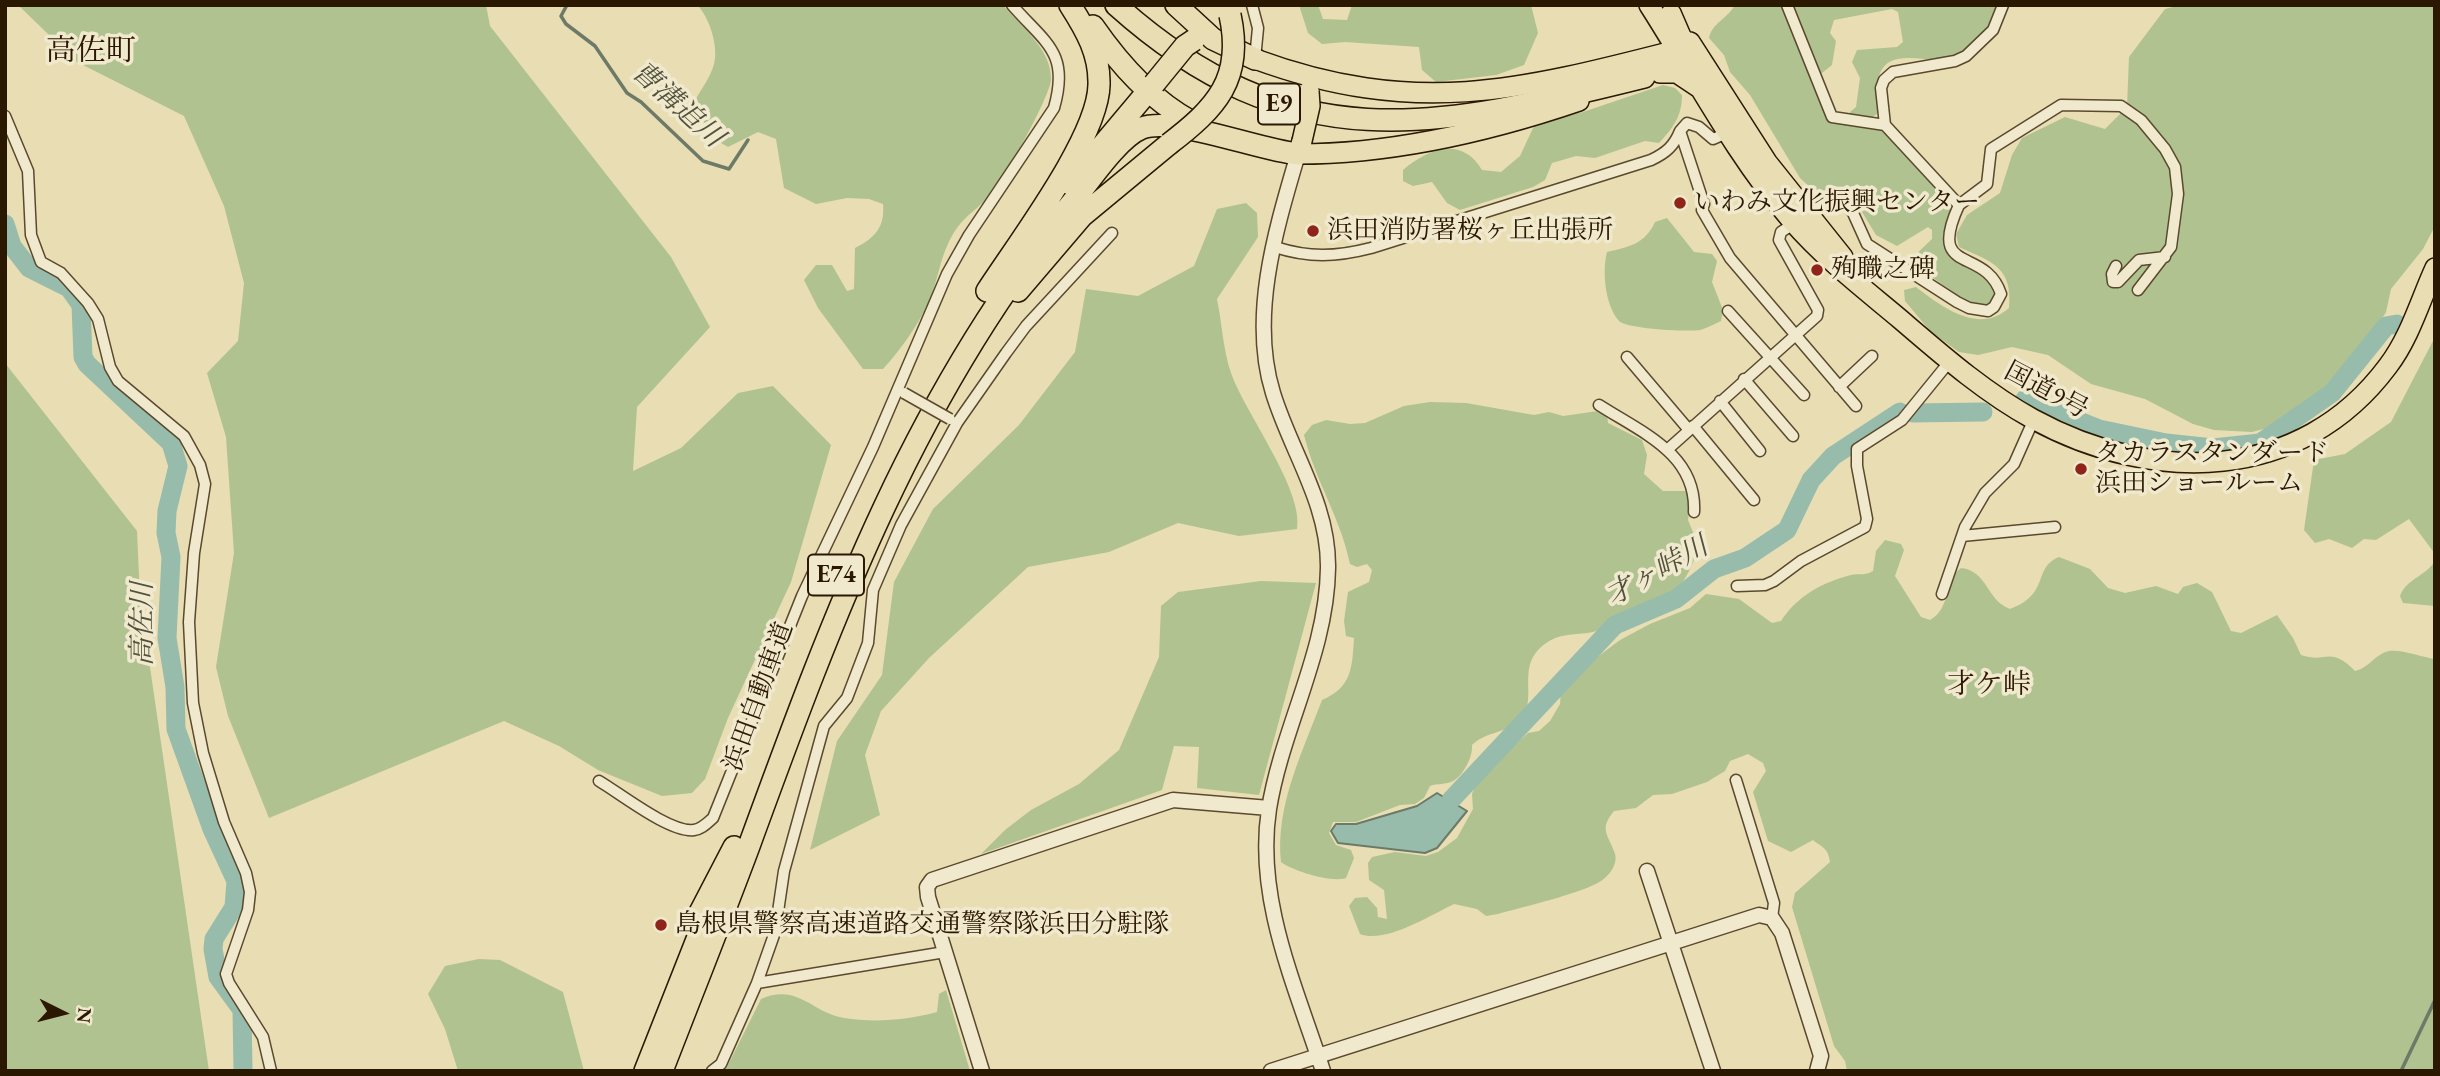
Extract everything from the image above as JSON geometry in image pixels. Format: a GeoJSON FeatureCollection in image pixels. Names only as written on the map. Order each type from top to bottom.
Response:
{"type":"FeatureCollection","features":[{"type":"Feature","properties":{"kind":"highway"},"geometry":{"type":"LineString","coordinates":[[971,318],[1076,151],[1095,111],[1099,86],[1097,60],[1088,35],[1070,5]]}},
{"type":"Feature","properties":{"kind":"highway"},"geometry":{"type":"LineString","coordinates":[[1079,5],[1113,54],[1186,119],[1249,146],[1375,150],[1474,132],[1567,105],[1652,75],[1674,66],[1688,54]]}},
{"type":"Feature","properties":{"kind":"highway","name":"E9"},"geometry":{"type":"LineString","coordinates":[[1116,5],[1156,39],[1206,73],[1285,106],[1363,121],[1417,121],[1469,114],[1652,75]]}},
{"type":"Feature","properties":{"kind":"highway"},"geometry":{"type":"LineString","coordinates":[[1176,5],[1204,39],[1255,59],[1304,83],[1395,93],[1466,93],[1525,86],[1608,66],[1688,54]]}},
{"type":"Feature","properties":{"kind":"highway"},"geometry":{"type":"LineString","coordinates":[[1608,66],[1651,48],[1657,30],[1659,8]]}},
{"type":"Feature","properties":{"kind":"highway","name":"国道9号"},"geometry":{"type":"LineString","coordinates":[[1659,8],[1688,54],[1755,146],[1800,218]]}},
{"type":"Feature","properties":{"kind":"highway"},"geometry":{"type":"LineString","coordinates":[[948,415],[992,324],[1082,216],[1209,111],[1225,88],[1234,45],[1228,10]]}},
{"type":"Feature","properties":{"kind":"highway"},"geometry":{"type":"LineString","coordinates":[[971,318],[1087,161],[1185,46],[1204,39]]}},
{"type":"Feature","properties":{"kind":"highway","name":"E9"},"geometry":{"type":"LineString","coordinates":[[1469,114],[1688,54]]}},
{"type":"Feature","properties":{"kind":"highway","name":"国道9号"},"geometry":{"type":"LineString","coordinates":[[1688,54],[1701,90],[1729,132],[1800,218],[1833,263],[1993,394],[2034,419],[2102,447],[2168,461],[2212,463],[2269,453],[2293,444],[2336,419],[2370,387],[2402,344],[2434,270]]}},
{"type":"Feature","properties":{"kind":"highway"},"geometry":{"type":"LineString","coordinates":[[1652,75],[1682,74],[1701,90]]}},
{"type":"Feature","properties":{"kind":"highway"},"geometry":{"type":"LineString","coordinates":[[1300,148],[1310,106],[1304,83]]}},
{"type":"Feature","properties":{"kind":"highway","name":"E74"},"geometry":{"type":"LineString","coordinates":[[948,415],[992,309],[1027,257],[1128,137],[1142,128],[1171,123],[1249,146]]}},
{"type":"Feature","properties":{"kind":"highway","name":"浜田自動車道"},"geometry":{"type":"LineString","coordinates":[[662,1071],[740,849],[802,659],[849,544],[883,473],[971,318]]}},
{"type":"Feature","properties":{"kind":"highway","name":"浜田自動車道"},"geometry":{"type":"LineString","coordinates":[[645,1071],[740,849],[862,551],[948,415]]}},
{"type":"Feature","properties":{"kind":"highway","name":"E74"},"geometry":{"type":"LineString","coordinates":[[639,1071],[698,914],[740,849]]}},
{"type":"Feature","properties":{"kind":"highway","name":"E74"},"geometry":{"type":"LineString","coordinates":[[670,1071],[727,924],[740,849]]}},
{"type":"Feature","properties":{"kind":"street"},"geometry":{"type":"LineString","coordinates":[[599,781],[673,827],[693,830],[703,827],[713,818],[802,596],[900,391],[947,274],[969,235],[1054,108],[1060,87],[1057,57],[1012,5]]}},
{"type":"Feature","properties":{"kind":"street"},"geometry":{"type":"LineString","coordinates":[[1252,5],[1258,28],[1255,59]]}},
{"type":"Feature","properties":{"kind":"street"},"geometry":{"type":"LineString","coordinates":[[1787,5],[1810,68],[1832,117],[1885,125]]}},
{"type":"Feature","properties":{"kind":"street"},"geometry":{"type":"LineString","coordinates":[[1959,205],[1885,125],[1881,88],[1888,74],[1955,61],[1966,56],[1993,30],[2003,5]]}},
{"type":"Feature","properties":{"kind":"street"},"geometry":{"type":"LineString","coordinates":[[1667,450],[1817,316],[1818,310],[1779,240],[1780,232],[1833,200],[1843,202],[1853,213],[1867,244],[1957,302],[1969,308],[1988,311],[1999,300],[1999,287],[1983,269],[1955,255],[1949,248],[1949,226],[1959,205],[1987,184],[1991,149],[2054,108],[2121,106],[2150,129],[2165,149],[2176,173],[2174,239],[2165,257],[2147,275],[2138,290]]}},
{"type":"Feature","properties":{"kind":"street"},"geometry":{"type":"LineString","coordinates":[[5,116],[28,171],[31,235],[41,262],[61,273],[88,303],[98,319],[110,367],[118,381],[184,436],[200,465],[205,484],[194,553],[189,622],[193,703],[203,753],[223,822],[246,873],[250,892],[248,910],[226,974],[229,984],[263,1037],[271,1071]]}},
{"type":"Feature","properties":{"kind":"street"},"geometry":{"type":"LineString","coordinates":[[1275,247],[1312,257],[1331,257],[1371,248],[1651,160],[1665,153],[1676,142],[1687,123],[1699,127],[1713,139],[1729,132]]}},
{"type":"Feature","properties":{"kind":"street"},"geometry":{"type":"LineString","coordinates":[[1680,131],[1704,204],[1702,211],[1730,258],[1856,406]]}},
{"type":"Feature","properties":{"kind":"street"},"geometry":{"type":"LineString","coordinates":[[1300,148],[1275,247],[1264,312],[1267,368],[1272,392],[1323,520],[1328,570],[1318,636],[1269,808],[1266,866],[1272,909],[1323,1071]]}},
{"type":"Feature","properties":{"kind":"street"},"geometry":{"type":"LineString","coordinates":[[712,1071],[721,1064],[757,983],[775,932],[784,871],[824,726],[847,698],[868,643],[873,590],[948,415],[1112,233]]}},
{"type":"Feature","properties":{"kind":"street"},"geometry":{"type":"LineString","coordinates":[[2116,266],[2112,274],[2113,282],[2118,282],[2139,260],[2165,257]]}},
{"type":"Feature","properties":{"kind":"street"},"geometry":{"type":"LineString","coordinates":[[1728,311],[1804,395]]}},
{"type":"Feature","properties":{"kind":"street"},"geometry":{"type":"LineString","coordinates":[[1839,387],[1872,356]]}},
{"type":"Feature","properties":{"kind":"street"},"geometry":{"type":"LineString","coordinates":[[1627,357],[1754,500]]}},
{"type":"Feature","properties":{"kind":"street"},"geometry":{"type":"LineString","coordinates":[[1737,586],[1765,585],[1774,581],[1801,561],[1865,527],[1867,519],[1857,466],[1857,449],[1902,420],[1950,361]]}},
{"type":"Feature","properties":{"kind":"street"},"geometry":{"type":"LineString","coordinates":[[1744,379],[1793,436]]}},
{"type":"Feature","properties":{"kind":"street"},"geometry":{"type":"LineString","coordinates":[[900,391],[948,415]]}},
{"type":"Feature","properties":{"kind":"street"},"geometry":{"type":"LineString","coordinates":[[1720,401],[1760,451]]}},
{"type":"Feature","properties":{"kind":"street"},"geometry":{"type":"LineString","coordinates":[[1599,405],[1667,450],[1691,479],[1695,493],[1694,512]]}},
{"type":"Feature","properties":{"kind":"street"},"geometry":{"type":"LineString","coordinates":[[1942,594],[1962,536],[1985,493],[2014,464],[2034,419]]}},
{"type":"Feature","properties":{"kind":"street"},"geometry":{"type":"LineString","coordinates":[[1962,536],[2055,527]]}},
{"type":"Feature","properties":{"kind":"street"},"geometry":{"type":"LineString","coordinates":[[1736,780],[1774,903],[1772,918],[1783,933],[1819,1049],[1821,1062],[1817,1071]]}},
{"type":"Feature","properties":{"kind":"street"},"geometry":{"type":"LineString","coordinates":[[982,1071],[927,892],[936,878],[1173,800],[1269,808]]}},
{"type":"Feature","properties":{"kind":"street"},"geometry":{"type":"LineString","coordinates":[[1647,871],[1713,1071]]}},
{"type":"Feature","properties":{"kind":"street"},"geometry":{"type":"LineString","coordinates":[[1271,1071],[1754,915],[1772,918]]}},
{"type":"Feature","properties":{"kind":"street"},"geometry":{"type":"LineString","coordinates":[[757,983],[945,952]]}},
{"type":"Feature","properties":{"kind":"green space"},"geometry":{"type":"Polygon","coordinates":[[[18,5],[486,5],[490,26],[671,257],[710,327],[637,407],[633,471],[681,448],[738,393],[773,386],[831,445],[791,582],[728,718],[705,779],[692,793],[662,796],[598,770],[559,746],[504,721],[269,818],[228,716],[216,667],[234,553],[226,437],[207,373],[238,341],[244,283],[224,206],[184,116],[77,62],[18,5]]]}},
{"type":"Feature","properties":{"kind":"green space"},"geometry":{"type":"Polygon","coordinates":[[[697,5],[1003,5],[1034,39],[1046,57],[1050,68],[1049,88],[1026,136],[993,192],[953,234],[928,304],[908,338],[883,369],[863,369],[818,308],[804,280],[816,265],[832,265],[847,291],[854,289],[855,248],[877,231],[882,219],[883,204],[869,199],[847,198],[816,204],[784,188],[776,139],[758,132],[728,147],[709,136],[696,99],[713,68],[715,49],[709,24],[697,5]]]}},
{"type":"Feature","properties":{"kind":"green space"},"geometry":{"type":"Polygon","coordinates":[[[1299,5],[1318,5],[1323,19],[1347,20],[1352,5],[1531,5],[1538,33],[1524,65],[1496,75],[1436,82],[1422,70],[1419,47],[1345,42],[1322,44],[1308,33],[1299,5]]]}},
{"type":"Feature","properties":{"kind":"green space"},"geometry":{"type":"Polygon","coordinates":[[[1735,5],[1782,5],[1829,118],[1877,128],[1931,176],[1949,198],[1952,206],[1946,242],[1948,254],[1984,274],[1997,293],[1994,303],[1984,308],[1969,304],[1914,264],[1912,258],[1932,239],[1932,230],[1928,227],[1897,246],[1876,235],[1851,194],[1812,189],[1800,178],[1750,95],[1730,72],[1724,55],[1709,38],[1713,28],[1735,5]]]}},
{"type":"Feature","properties":{"kind":"green space"},"geometry":{"type":"Polygon","coordinates":[[[1793,5],[1997,5],[1991,22],[1981,37],[1961,55],[1944,60],[1901,58],[1884,66],[1878,80],[1877,114],[1869,119],[1850,116],[1850,112],[1856,107],[1860,78],[1852,62],[1857,50],[1897,47],[1903,42],[1898,12],[1892,9],[1834,20],[1830,33],[1836,41],[1832,65],[1822,73],[1815,73],[1793,5]]]}},
{"type":"Feature","properties":{"kind":"green space"},"geometry":{"type":"Polygon","coordinates":[[[2181,5],[2435,5],[2435,226],[2423,249],[2391,289],[2386,312],[2370,339],[2332,386],[2275,426],[2252,432],[2214,430],[2193,424],[2145,399],[2091,384],[2048,355],[2012,347],[1978,355],[1959,352],[1931,332],[1905,301],[1904,290],[1916,287],[1949,310],[1973,318],[1997,316],[2009,308],[2008,283],[2004,275],[1990,262],[1959,247],[1956,234],[1967,215],[2000,193],[2012,155],[2022,138],[2065,117],[2105,129],[2127,107],[2129,57],[2165,9],[2181,5]]]}},
{"type":"Feature","properties":{"kind":"green space"},"geometry":{"type":"Polygon","coordinates":[[[1663,85],[1675,88],[1682,95],[1682,102],[1676,121],[1659,143],[1645,141],[1595,158],[1576,156],[1552,163],[1545,180],[1533,187],[1460,210],[1447,203],[1432,182],[1413,186],[1403,181],[1403,170],[1413,162],[1434,151],[1445,149],[1465,153],[1474,159],[1482,170],[1501,172],[1520,156],[1534,126],[1554,116],[1580,113],[1663,85]]]}},
{"type":"Feature","properties":{"kind":"green space"},"geometry":{"type":"Polygon","coordinates":[[[1246,203],[1257,213],[1258,237],[1217,299],[1224,346],[1238,390],[1292,494],[1297,513],[1297,529],[1239,536],[1178,523],[1109,552],[1028,567],[929,658],[881,711],[865,755],[880,815],[810,850],[837,741],[882,675],[894,582],[933,509],[1019,425],[1075,352],[1086,289],[1138,296],[1194,266],[1217,209],[1246,203]]]}},
{"type":"Feature","properties":{"kind":"green space"},"geometry":{"type":"Polygon","coordinates":[[[1667,218],[1694,252],[1712,254],[1717,261],[1712,282],[1723,310],[1721,321],[1700,330],[1683,331],[1624,324],[1614,314],[1608,297],[1605,278],[1607,252],[1636,243],[1655,222],[1667,218]]]}},
{"type":"Feature","properties":{"kind":"green space"},"geometry":{"type":"Polygon","coordinates":[[[2435,337],[2435,554],[2409,519],[2376,540],[2364,539],[2352,548],[2329,539],[2315,543],[2304,530],[2314,460],[2345,454],[2391,422],[2435,337]]]}},
{"type":"Feature","properties":{"kind":"green space"},"geometry":{"type":"Polygon","coordinates":[[[5,363],[137,531],[140,599],[209,1071],[5,1071],[5,363]]]}},
{"type":"Feature","properties":{"kind":"green space"},"geometry":{"type":"Polygon","coordinates":[[[1430,402],[1466,403],[1534,415],[1549,412],[1563,416],[1598,411],[1607,415],[1608,423],[1642,440],[1647,455],[1644,474],[1663,491],[1684,491],[1691,494],[1688,520],[1699,547],[1684,580],[1668,596],[1615,617],[1596,631],[1556,638],[1539,649],[1529,670],[1525,712],[1514,725],[1483,737],[1472,745],[1467,765],[1457,778],[1430,786],[1424,798],[1415,804],[1400,805],[1356,822],[1333,822],[1329,833],[1336,845],[1351,850],[1354,858],[1346,878],[1331,879],[1312,875],[1281,862],[1282,820],[1292,779],[1322,700],[1345,683],[1351,667],[1354,638],[1346,636],[1344,621],[1348,592],[1369,582],[1372,570],[1367,564],[1357,567],[1350,564],[1341,531],[1304,435],[1312,425],[1326,420],[1350,424],[1365,423],[1404,406],[1430,402]]]}},
{"type":"Feature","properties":{"kind":"green space"},"geometry":{"type":"Polygon","coordinates":[[[1885,540],[1901,544],[1904,550],[1895,576],[1921,617],[1930,620],[1942,609],[1955,573],[1961,568],[1977,574],[1996,599],[2010,609],[2031,596],[2046,568],[2059,557],[2090,569],[2108,588],[2125,593],[2156,586],[2178,594],[2183,587],[2197,583],[2212,592],[2231,631],[2241,633],[2277,615],[2301,655],[2333,657],[2355,671],[2389,651],[2435,659],[2435,1071],[1847,1071],[1845,1061],[1834,1046],[1792,907],[1795,893],[1830,862],[1829,857],[1825,849],[1813,840],[1791,852],[1768,841],[1753,792],[1766,771],[1763,763],[1748,754],[1730,761],[1725,771],[1707,782],[1672,794],[1653,795],[1636,808],[1614,811],[1606,828],[1615,862],[1607,876],[1592,886],[1486,916],[1477,909],[1454,904],[1395,932],[1370,936],[1360,934],[1349,906],[1355,898],[1367,897],[1377,908],[1378,917],[1387,919],[1384,890],[1369,880],[1368,863],[1372,857],[1395,852],[1426,856],[1438,852],[1457,838],[1473,809],[1472,794],[1478,778],[1528,733],[1539,731],[1550,721],[1560,704],[1561,691],[1576,673],[1620,640],[1690,608],[1706,594],[1739,599],[1772,623],[1781,621],[1803,597],[1821,586],[1854,574],[1873,571],[1876,551],[1885,540]]]}},
{"type":"Feature","properties":{"kind":"green space"},"geometry":{"type":"Polygon","coordinates":[[[2435,561],[2435,606],[2403,603],[2400,596],[2403,590],[2435,561]]]}},
{"type":"Feature","properties":{"kind":"green space"},"geometry":{"type":"Polygon","coordinates":[[[1261,581],[1316,583],[1259,795],[1197,788],[1199,747],[1174,746],[1162,790],[981,854],[1005,830],[1031,810],[1079,784],[1119,750],[1159,657],[1161,606],[1178,592],[1261,581]]]}},
{"type":"Feature","properties":{"kind":"green space"},"geometry":{"type":"Polygon","coordinates":[[[479,959],[500,960],[563,992],[584,1071],[458,1071],[445,1029],[428,994],[445,966],[479,959]]]}},
{"type":"Feature","properties":{"kind":"green space"},"geometry":{"type":"Polygon","coordinates":[[[946,990],[970,1071],[725,1071],[761,999],[785,995],[844,1018],[891,1020],[937,1012],[939,994],[946,990]]]}},
{"type":"Feature","properties":{"kind":"shaded area"},"geometry":{"type":"Polygon","coordinates":[[[1437,793],[1467,811],[1437,848],[1425,853],[1338,843],[1331,831],[1336,824],[1356,824],[1417,806],[1437,793]]]}},
{"type":"Feature","properties":{"kind":"waterway","name":"曹溝追川"},"geometry":{"type":"LineString","coordinates":[[567,5],[561,16],[566,24],[595,46],[627,93],[641,102],[703,161],[729,169],[748,140]]}},
{"type":"Feature","properties":{"kind":"waterway","name":"高佐川"},"geometry":{"type":"LineString","coordinates":[[5,224],[12,246],[29,268],[69,288],[81,305],[83,357],[87,364],[171,443],[178,466],[167,511],[166,533],[171,557],[167,638],[175,687],[176,729],[212,829],[236,881],[234,907],[214,939],[213,949],[218,977],[242,1010],[243,1071]]}},
{"type":"Feature","properties":{"kind":"waterway","name":"才ヶ峠川"},"geometry":{"type":"LineString","coordinates":[[2025,399],[2099,429],[2166,443],[2213,448],[2260,443],[2332,393],[2386,326],[2397,324]]}},
{"type":"Feature","properties":{"kind":"waterway","name":"才ヶ峠川"},"geometry":{"type":"LineString","coordinates":[[1451,800],[1615,625],[1676,599],[1714,569],[1745,558],[1787,530],[1811,480],[1833,456],[1900,412]]}},
{"type":"Feature","properties":{"kind":"waterway","name":"才ヶ峠川"},"geometry":{"type":"LineString","coordinates":[[1913,413],[1983,412]]}},
{"type":"Feature","properties":{"kind":"waterway"},"geometry":{"type":"LineString","coordinates":[[2401,1071],[2435,1000]]}},
{"type":"Feature","properties":{"kind":"place","name":"いわみ文化振興センター"},"geometry":{"type":"Point","coordinates":[1680,203]}},
{"type":"Feature","properties":{"kind":"place","name":"浜田消防署桜ヶ丘出張所"},"geometry":{"type":"Point","coordinates":[1313,231]}},
{"type":"Feature","properties":{"kind":"place","name":"殉職之碑"},"geometry":{"type":"Point","coordinates":[1817,270]}},
{"type":"Feature","properties":{"kind":"place","name":"タカラスタンダード 浜田ショールーム"},"geometry":{"type":"Point","coordinates":[2081,469]}},
{"type":"Feature","properties":{"kind":"place","name":"島根県警察高速道路交通警察隊浜田分駐隊"},"geometry":{"type":"Point","coordinates":[661,925]}},
{"type":"Feature","properties":{"kind":"district","name":"高佐町"},"geometry":{"type":"Point","coordinates":[91,52]}},
{"type":"Feature","properties":{"kind":"district","name":"才ケ峠"},"geometry":{"type":"Point","coordinates":[1989,685]}}]}
